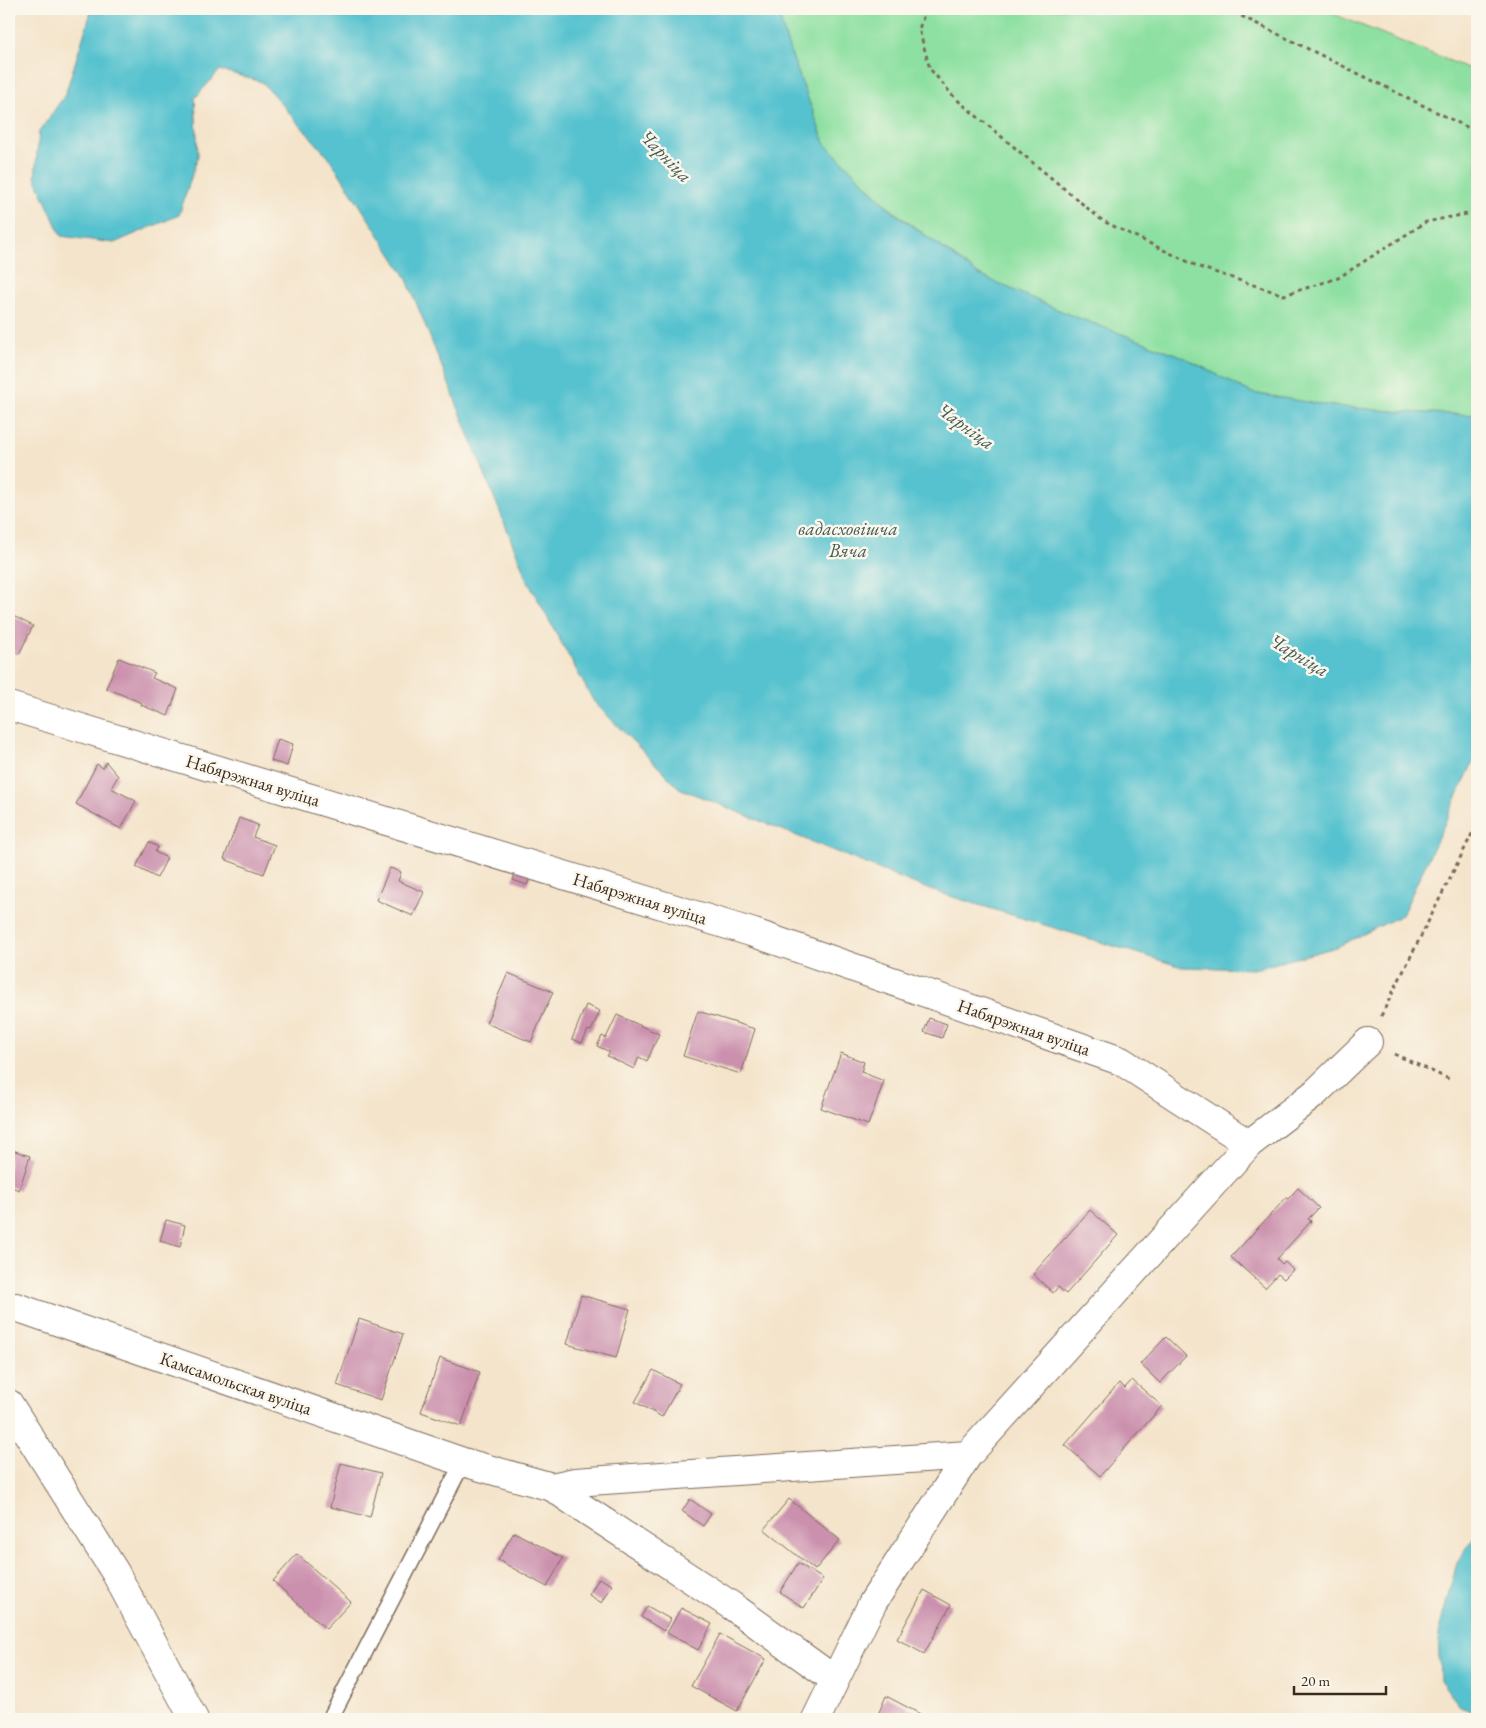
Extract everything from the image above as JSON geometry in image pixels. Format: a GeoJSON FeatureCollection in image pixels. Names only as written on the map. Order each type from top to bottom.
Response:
{"type":"FeatureCollection","features":[{"type":"Feature","properties":{"kind":"street","name":"Набярэжная вуліца"},"geometry":{"type":"LineString","coordinates":[[9,706],[754,933],[1121,1061],[1249,1144]]}},
{"type":"Feature","properties":{"kind":"street"},"geometry":{"type":"LineString","coordinates":[[816,1719],[873,1602],[968,1456],[1249,1144],[1314,1094],[1368,1042]]}},
{"type":"Feature","properties":{"kind":"street","name":"Камсамольская вуліца"},"geometry":{"type":"LineString","coordinates":[[9,1308],[16,1307],[463,1462],[552,1487]]}},
{"type":"Feature","properties":{"kind":"street"},"geometry":{"type":"LineString","coordinates":[[9,1404],[115,1572],[194,1719]]}},
{"type":"Feature","properties":{"kind":"street"},"geometry":{"type":"LineString","coordinates":[[552,1487],[575,1482],[968,1456]]}},
{"type":"Feature","properties":{"kind":"street"},"geometry":{"type":"LineString","coordinates":[[552,1487],[732,1606],[835,1680]]}},
{"type":"Feature","properties":{"kind":"lane"},"geometry":{"type":"LineString","coordinates":[[330,1719],[463,1462]]}},
{"type":"Feature","properties":{"kind":"path"},"geometry":{"type":"LineString","coordinates":[[926,9],[919,29],[930,69],[955,98],[1103,221],[1199,267],[1284,295],[1338,278],[1426,222],[1477,212]]}},
{"type":"Feature","properties":{"kind":"path"},"geometry":{"type":"LineString","coordinates":[[1227,9],[1477,132]]}},
{"type":"Feature","properties":{"kind":"path"},"geometry":{"type":"LineString","coordinates":[[1449,1079],[1368,1042],[1477,824]]}},
{"type":"Feature","properties":{"kind":"green space"},"geometry":{"type":"Polygon","coordinates":[[[777,9],[1321,9],[1477,72],[1477,415],[1403,412],[1331,406],[1252,393],[1181,356],[1068,314],[979,275],[892,210],[825,144],[787,43],[777,9]]]}},
{"type":"Feature","properties":{"kind":"water","name":"вадасховішча Вяча"},"geometry":{"type":"Polygon","coordinates":[[[92,9],[777,9],[787,43],[825,144],[892,211],[979,275],[1068,314],[1181,356],[1252,393],[1331,406],[1403,412],[1477,415],[1477,754],[1402,915],[1337,947],[1254,969],[1182,967],[930,890],[679,788],[594,702],[528,582],[406,277],[330,159],[262,82],[220,70],[195,98],[198,156],[179,215],[114,243],[61,236],[35,177],[39,132],[65,95],[92,9]]]}},
{"type":"Feature","properties":{"kind":"water"},"geometry":{"type":"Polygon","coordinates":[[[1477,1533],[1477,1715],[1459,1705],[1440,1680],[1438,1634],[1457,1563],[1477,1533]]]}},
{"type":"Feature","properties":{"kind":"building"},"geometry":{"type":"Polygon","coordinates":[[[9,614],[33,626],[19,654],[9,648],[9,614]]]}},
{"type":"Feature","properties":{"kind":"building"},"geometry":{"type":"Polygon","coordinates":[[[119,658],[155,673],[152,678],[178,689],[168,716],[106,688],[119,658]]]}},
{"type":"Feature","properties":{"kind":"building"},"geometry":{"type":"Polygon","coordinates":[[[278,739],[293,744],[287,766],[271,761],[278,739]]]}},
{"type":"Feature","properties":{"kind":"building"},"geometry":{"type":"Polygon","coordinates":[[[106,762],[118,776],[111,788],[136,801],[121,829],[76,804],[97,764],[103,768],[106,762]]]}},
{"type":"Feature","properties":{"kind":"building"},"geometry":{"type":"Polygon","coordinates":[[[239,818],[258,825],[253,837],[275,845],[264,874],[224,859],[239,818]]]}},
{"type":"Feature","properties":{"kind":"building"},"geometry":{"type":"Polygon","coordinates":[[[149,842],[158,847],[155,852],[167,858],[157,878],[136,867],[149,842]]]}},
{"type":"Feature","properties":{"kind":"building"},"geometry":{"type":"Polygon","coordinates":[[[390,868],[401,872],[398,881],[424,892],[413,916],[376,900],[390,868]]]}},
{"type":"Feature","properties":{"kind":"building"},"geometry":{"type":"Polygon","coordinates":[[[517,869],[531,875],[527,885],[513,880],[517,869]]]}},
{"type":"Feature","properties":{"kind":"building"},"geometry":{"type":"Polygon","coordinates":[[[508,973],[553,992],[531,1042],[486,1023],[508,973]]]}},
{"type":"Feature","properties":{"kind":"building"},"geometry":{"type":"Polygon","coordinates":[[[586,1005],[600,1011],[591,1031],[588,1030],[582,1043],[572,1039],[586,1005]]]}},
{"type":"Feature","properties":{"kind":"building"},"geometry":{"type":"Polygon","coordinates":[[[698,1011],[755,1029],[741,1074],[683,1056],[698,1011]]]}},
{"type":"Feature","properties":{"kind":"building"},"geometry":{"type":"Polygon","coordinates":[[[617,1015],[659,1034],[647,1061],[639,1057],[634,1069],[607,1056],[610,1052],[597,1046],[602,1036],[606,1038],[617,1015]]]}},
{"type":"Feature","properties":{"kind":"building"},"geometry":{"type":"Polygon","coordinates":[[[929,1018],[947,1024],[942,1038],[924,1032],[929,1018]]]}},
{"type":"Feature","properties":{"kind":"building"},"geometry":{"type":"Polygon","coordinates":[[[841,1053],[864,1062],[861,1072],[884,1081],[868,1125],[821,1108],[841,1053]]]}},
{"type":"Feature","properties":{"kind":"building"},"geometry":{"type":"Polygon","coordinates":[[[9,1149],[30,1156],[19,1190],[9,1186],[9,1149]]]}},
{"type":"Feature","properties":{"kind":"building"},"geometry":{"type":"Polygon","coordinates":[[[1298,1188],[1319,1208],[1308,1219],[1311,1221],[1277,1259],[1282,1264],[1285,1262],[1293,1270],[1284,1279],[1278,1274],[1265,1288],[1231,1257],[1286,1198],[1288,1199],[1298,1188]]]}},
{"type":"Feature","properties":{"kind":"building"},"geometry":{"type":"Polygon","coordinates":[[[1090,1210],[1118,1235],[1066,1294],[1058,1287],[1053,1293],[1033,1274],[1090,1210]]]}},
{"type":"Feature","properties":{"kind":"building"},"geometry":{"type":"Polygon","coordinates":[[[166,1220],[185,1225],[180,1247],[160,1241],[166,1220]]]}},
{"type":"Feature","properties":{"kind":"building"},"geometry":{"type":"Polygon","coordinates":[[[581,1295],[630,1309],[616,1358],[567,1344],[581,1295]]]}},
{"type":"Feature","properties":{"kind":"building"},"geometry":{"type":"Polygon","coordinates":[[[359,1319],[403,1334],[381,1400],[337,1385],[359,1319]]]}},
{"type":"Feature","properties":{"kind":"building"},"geometry":{"type":"Polygon","coordinates":[[[1166,1337],[1186,1356],[1160,1383],[1140,1364],[1166,1337]]]}},
{"type":"Feature","properties":{"kind":"building"},"geometry":{"type":"Polygon","coordinates":[[[440,1358],[480,1372],[461,1426],[421,1412],[440,1358]]]}},
{"type":"Feature","properties":{"kind":"building"},"geometry":{"type":"Polygon","coordinates":[[[653,1370],[680,1384],[662,1417],[635,1402],[653,1370]]]}},
{"type":"Feature","properties":{"kind":"building"},"geometry":{"type":"Polygon","coordinates":[[[1132,1380],[1162,1406],[1100,1476],[1065,1445],[1119,1383],[1125,1388],[1132,1380]]]}},
{"type":"Feature","properties":{"kind":"building"},"geometry":{"type":"Polygon","coordinates":[[[341,1463],[381,1473],[370,1517],[330,1507],[341,1463]]]}},
{"type":"Feature","properties":{"kind":"building"},"geometry":{"type":"Polygon","coordinates":[[[690,1499],[711,1514],[703,1526],[682,1511],[690,1499]]]}},
{"type":"Feature","properties":{"kind":"building"},"geometry":{"type":"Polygon","coordinates":[[[789,1499],[840,1540],[815,1570],[764,1529],[789,1499]]]}},
{"type":"Feature","properties":{"kind":"building"},"geometry":{"type":"Polygon","coordinates":[[[514,1532],[563,1558],[547,1587],[498,1560],[514,1532]]]}},
{"type":"Feature","properties":{"kind":"building"},"geometry":{"type":"Polygon","coordinates":[[[297,1554],[351,1602],[326,1629],[273,1581],[297,1554]]]}},
{"type":"Feature","properties":{"kind":"building"},"geometry":{"type":"Polygon","coordinates":[[[798,1563],[823,1579],[804,1608],[780,1592],[798,1563]]]}},
{"type":"Feature","properties":{"kind":"building"},"geometry":{"type":"Polygon","coordinates":[[[599,1578],[612,1585],[602,1603],[589,1595],[599,1578]]]}},
{"type":"Feature","properties":{"kind":"building"},"geometry":{"type":"Polygon","coordinates":[[[924,1590],[951,1605],[924,1654],[897,1639],[924,1590]]]}},
{"type":"Feature","properties":{"kind":"building"},"geometry":{"type":"Polygon","coordinates":[[[647,1606],[670,1619],[664,1631],[641,1617],[647,1606]]]}},
{"type":"Feature","properties":{"kind":"building"},"geometry":{"type":"Polygon","coordinates":[[[681,1608],[712,1624],[698,1650],[667,1633],[681,1608]]]}},
{"type":"Feature","properties":{"kind":"building"},"geometry":{"type":"Polygon","coordinates":[[[720,1634],[766,1659],[737,1711],[691,1686],[720,1634]]]}},
{"type":"Feature","properties":{"kind":"building"},"geometry":{"type":"Polygon","coordinates":[[[886,1696],[928,1718],[876,1719],[886,1696]]]}},
{"type":"Feature","properties":{"kind":"water label","name":"Чарніца"},"geometry":{"type":"Point","coordinates":[666,156]}},
{"type":"Feature","properties":{"kind":"water label","name":"Чарніца"},"geometry":{"type":"Point","coordinates":[966,426]}},
{"type":"Feature","properties":{"kind":"water label","name":"Чарніца"},"geometry":{"type":"Point","coordinates":[1299,655]}}]}
